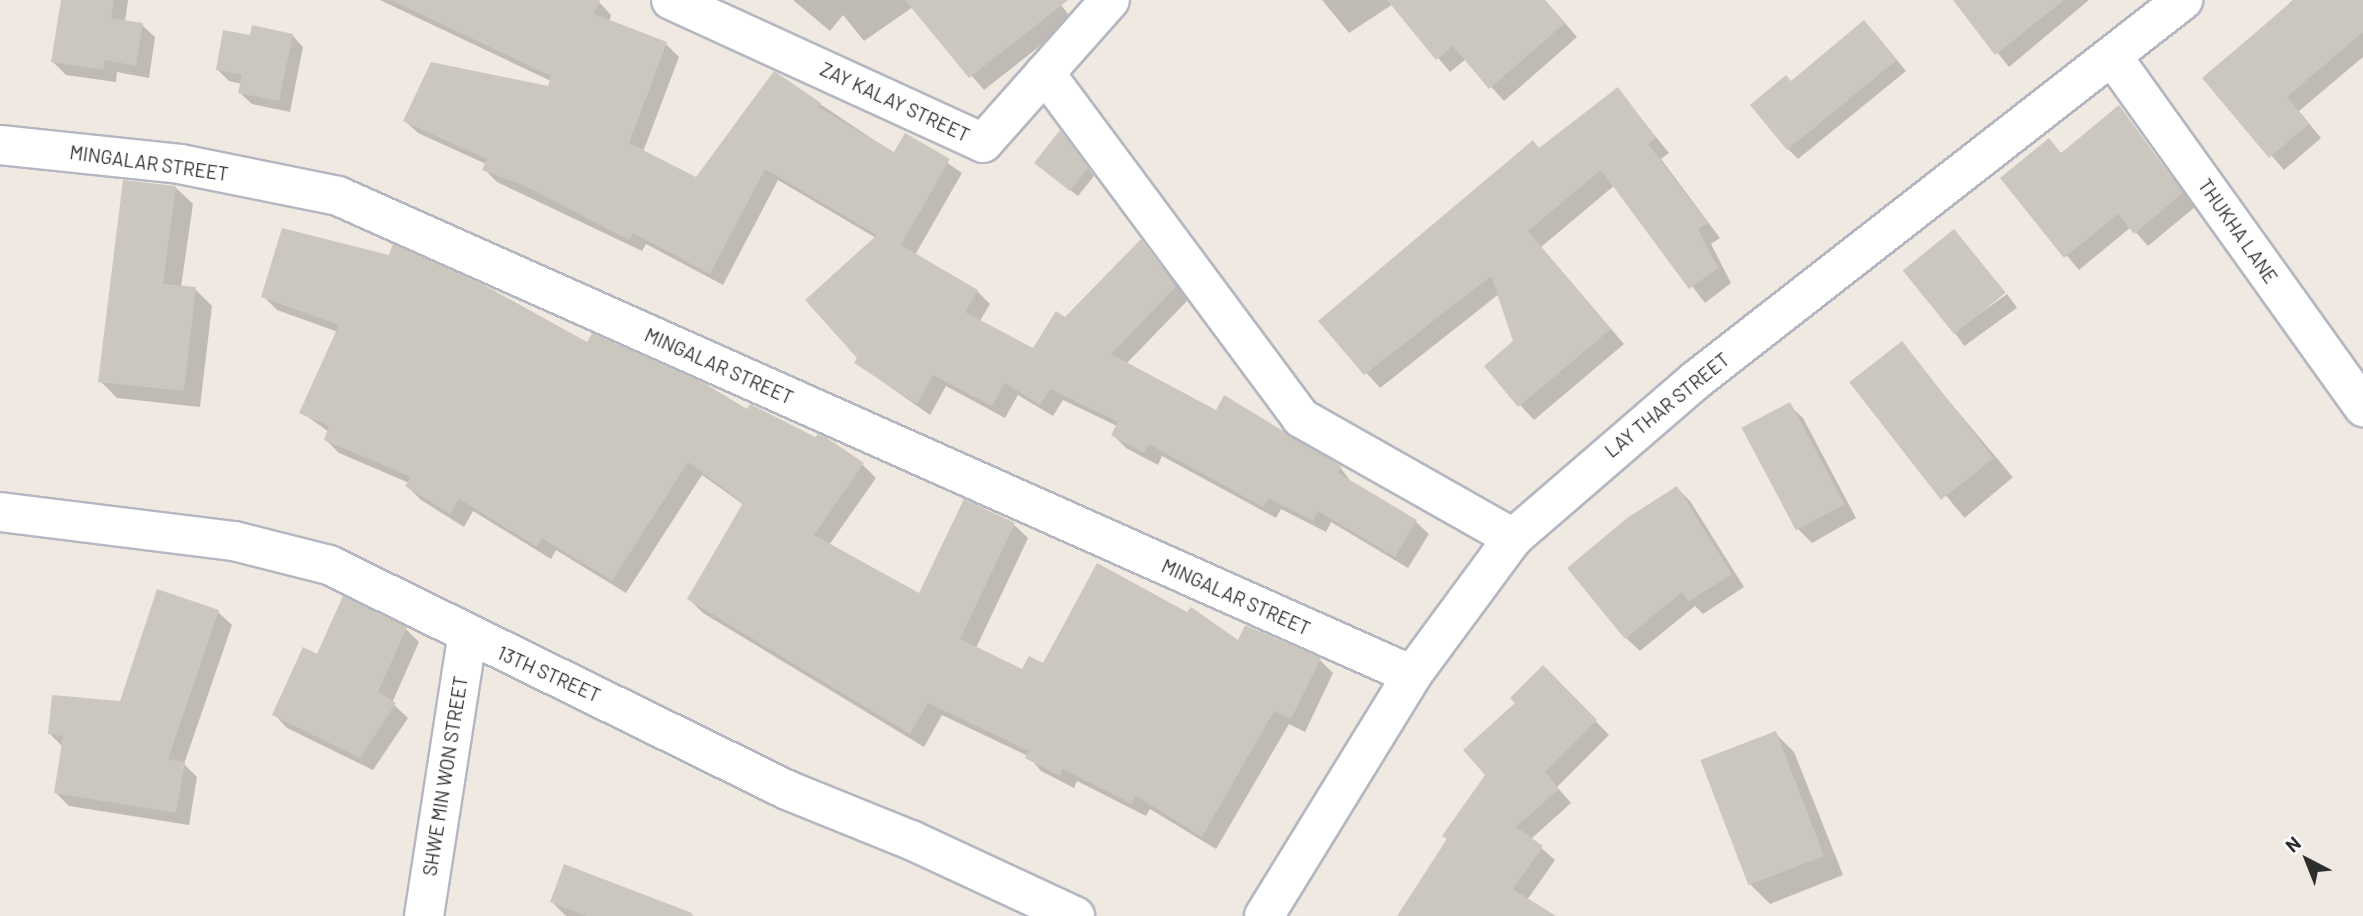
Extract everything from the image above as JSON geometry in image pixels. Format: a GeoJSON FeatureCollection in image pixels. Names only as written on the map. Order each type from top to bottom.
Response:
{"type":"FeatureCollection","features":[{"type":"Feature","properties":{"kind":"street","name":"ZAY KALAY STREET"},"geometry":{"type":"LineString","coordinates":[[671,0],[983,143],[1110,0]]}},
{"type":"Feature","properties":{"kind":"street","name":"LAY THAR STREET"},"geometry":{"type":"LineString","coordinates":[[1264,916],[1412,675],[1513,538],[1696,380],[2183,0]]}},
{"type":"Feature","properties":{"kind":"street","name":"THUKHA LANE"},"geometry":{"type":"LineString","coordinates":[[2112,55],[2363,407]]}},
{"type":"Feature","properties":{"kind":"street"},"geometry":{"type":"LineString","coordinates":[[1045,73],[1301,418],[1513,538]]}},
{"type":"Feature","properties":{"kind":"street","name":"MINGALAR STREET"},"geometry":{"type":"LineString","coordinates":[[0,145],[180,164],[338,196],[1412,675]]}},
{"type":"Feature","properties":{"kind":"street","name":"13TH STREET"},"geometry":{"type":"LineString","coordinates":[[0,512],[234,541],[329,565],[467,637],[621,706],[787,790],[911,840],[1075,916]]}},
{"type":"Feature","properties":{"kind":"street","name":"SHWE MIN WON STREET"},"geometry":{"type":"LineString","coordinates":[[424,916],[467,637]]}},
{"type":"Feature","properties":{"kind":"building"},"geometry":{"type":"Polygon","coordinates":[[[61,0],[114,0],[111,18],[143,23],[136,66],[105,60],[103,70],[51,62],[61,0]]]}},
{"type":"Feature","properties":{"kind":"building"},"geometry":{"type":"Polygon","coordinates":[[[391,0],[600,0],[594,14],[667,42],[629,143],[696,177],[774,71],[821,103],[818,107],[894,152],[905,133],[950,159],[901,245],[978,290],[965,312],[1033,348],[1056,311],[1065,317],[1141,239],[1176,287],[1111,354],[1216,410],[1224,395],[1341,466],[1338,473],[1417,520],[1395,557],[1318,511],[1313,521],[1268,498],[1263,507],[1149,444],[1144,453],[1111,435],[1118,422],[1050,389],[1040,405],[1005,383],[992,406],[933,375],[917,404],[854,363],[857,358],[805,300],[877,235],[765,169],[710,274],[633,233],[629,240],[525,186],[482,170],[487,159],[403,121],[431,62],[548,86],[551,76],[391,0]]]}},
{"type":"Feature","properties":{"kind":"building"},"geometry":{"type":"Polygon","coordinates":[[[905,0],[1068,0],[969,78],[905,0]]]}},
{"type":"Feature","properties":{"kind":"building"},"geometry":{"type":"Polygon","coordinates":[[[1387,0],[1545,0],[1565,23],[1489,89],[1453,46],[1436,60],[1387,0]]]}},
{"type":"Feature","properties":{"kind":"building"},"geometry":{"type":"Polygon","coordinates":[[[1953,0],[2064,0],[1995,55],[1953,0]]]}},
{"type":"Feature","properties":{"kind":"building"},"geometry":{"type":"Polygon","coordinates":[[[2294,0],[2363,0],[2363,32],[2287,97],[2309,124],[2269,158],[2202,78],[2294,0]]]}},
{"type":"Feature","properties":{"kind":"building"},"geometry":{"type":"Polygon","coordinates":[[[1864,20],[1897,60],[1787,150],[1750,105],[1786,75],[1791,81],[1864,20]]]}},
{"type":"Feature","properties":{"kind":"building"},"geometry":{"type":"Polygon","coordinates":[[[252,25],[293,34],[279,101],[238,93],[242,75],[216,70],[223,30],[250,35],[252,25]]]}},
{"type":"Feature","properties":{"kind":"building"},"geometry":{"type":"Polygon","coordinates":[[[1618,87],[1656,138],[1648,144],[1708,223],[1698,229],[1718,268],[1689,289],[1601,170],[1528,231],[1611,329],[1518,407],[1484,366],[1513,341],[1491,276],[1364,375],[1318,321],[1533,140],[1539,148],[1618,87]]]}},
{"type":"Feature","properties":{"kind":"building"},"geometry":{"type":"Polygon","coordinates":[[[2119,105],[2183,193],[2134,234],[2118,214],[2064,258],[2000,178],[2049,138],[2061,153],[2119,105]]]}},
{"type":"Feature","properties":{"kind":"building"},"geometry":{"type":"Polygon","coordinates":[[[1060,130],[1088,168],[1070,191],[1034,163],[1060,130]]]}},
{"type":"Feature","properties":{"kind":"building"},"geometry":{"type":"Polygon","coordinates":[[[123,180],[176,186],[163,284],[196,287],[184,391],[98,382],[123,180]]]}},
{"type":"Feature","properties":{"kind":"building"},"geometry":{"type":"Polygon","coordinates":[[[282,228],[389,255],[393,244],[484,285],[587,342],[592,333],[702,382],[747,409],[750,404],[815,437],[818,434],[827,438],[864,463],[814,535],[919,593],[964,499],[1015,523],[960,639],[1022,669],[1029,656],[1043,663],[1097,563],[1187,612],[1191,607],[1238,640],[1245,625],[1321,658],[1291,719],[1274,711],[1202,837],[1136,796],[1132,804],[1063,769],[1060,776],[1025,758],[1029,751],[928,703],[910,734],[687,599],[743,503],[688,462],[612,581],[542,538],[537,547],[459,499],[450,514],[405,486],[411,477],[324,440],[329,426],[299,413],[339,325],[261,297],[282,228]]]}},
{"type":"Feature","properties":{"kind":"building"},"geometry":{"type":"Polygon","coordinates":[[[1954,229],[2006,293],[1954,334],[1903,271],[1954,229]]]}},
{"type":"Feature","properties":{"kind":"building"},"geometry":{"type":"Polygon","coordinates":[[[1902,341],[1994,458],[1941,500],[1849,382],[1902,341]]]}},
{"type":"Feature","properties":{"kind":"building"},"geometry":{"type":"Polygon","coordinates":[[[1790,402],[1844,504],[1796,530],[1741,428],[1790,402]]]}},
{"type":"Feature","properties":{"kind":"building"},"geometry":{"type":"Polygon","coordinates":[[[1677,486],[1732,574],[1688,602],[1682,592],[1625,639],[1567,568],[1627,518],[1677,486]]]}},
{"type":"Feature","properties":{"kind":"building"},"geometry":{"type":"Polygon","coordinates":[[[157,589],[219,610],[168,759],[185,762],[176,813],[54,793],[63,736],[48,734],[52,695],[120,701],[157,589]]]}},
{"type":"Feature","properties":{"kind":"building"},"geometry":{"type":"Polygon","coordinates":[[[343,596],[407,627],[378,692],[396,703],[360,758],[272,715],[303,647],[317,654],[343,596]]]}},
{"type":"Feature","properties":{"kind":"building"},"geometry":{"type":"Polygon","coordinates":[[[1543,665],[1597,720],[1545,772],[1559,789],[1516,827],[1543,846],[1513,889],[1556,916],[1397,916],[1447,839],[1442,836],[1485,775],[1463,750],[1515,703],[1510,698],[1543,665]]]}},
{"type":"Feature","properties":{"kind":"building"},"geometry":{"type":"Polygon","coordinates":[[[1776,731],[1824,856],[1748,885],[1700,760],[1776,731]]]}},
{"type":"Feature","properties":{"kind":"building"},"geometry":{"type":"Polygon","coordinates":[[[564,864],[692,913],[692,916],[586,916],[550,902],[564,864]]]}}]}
